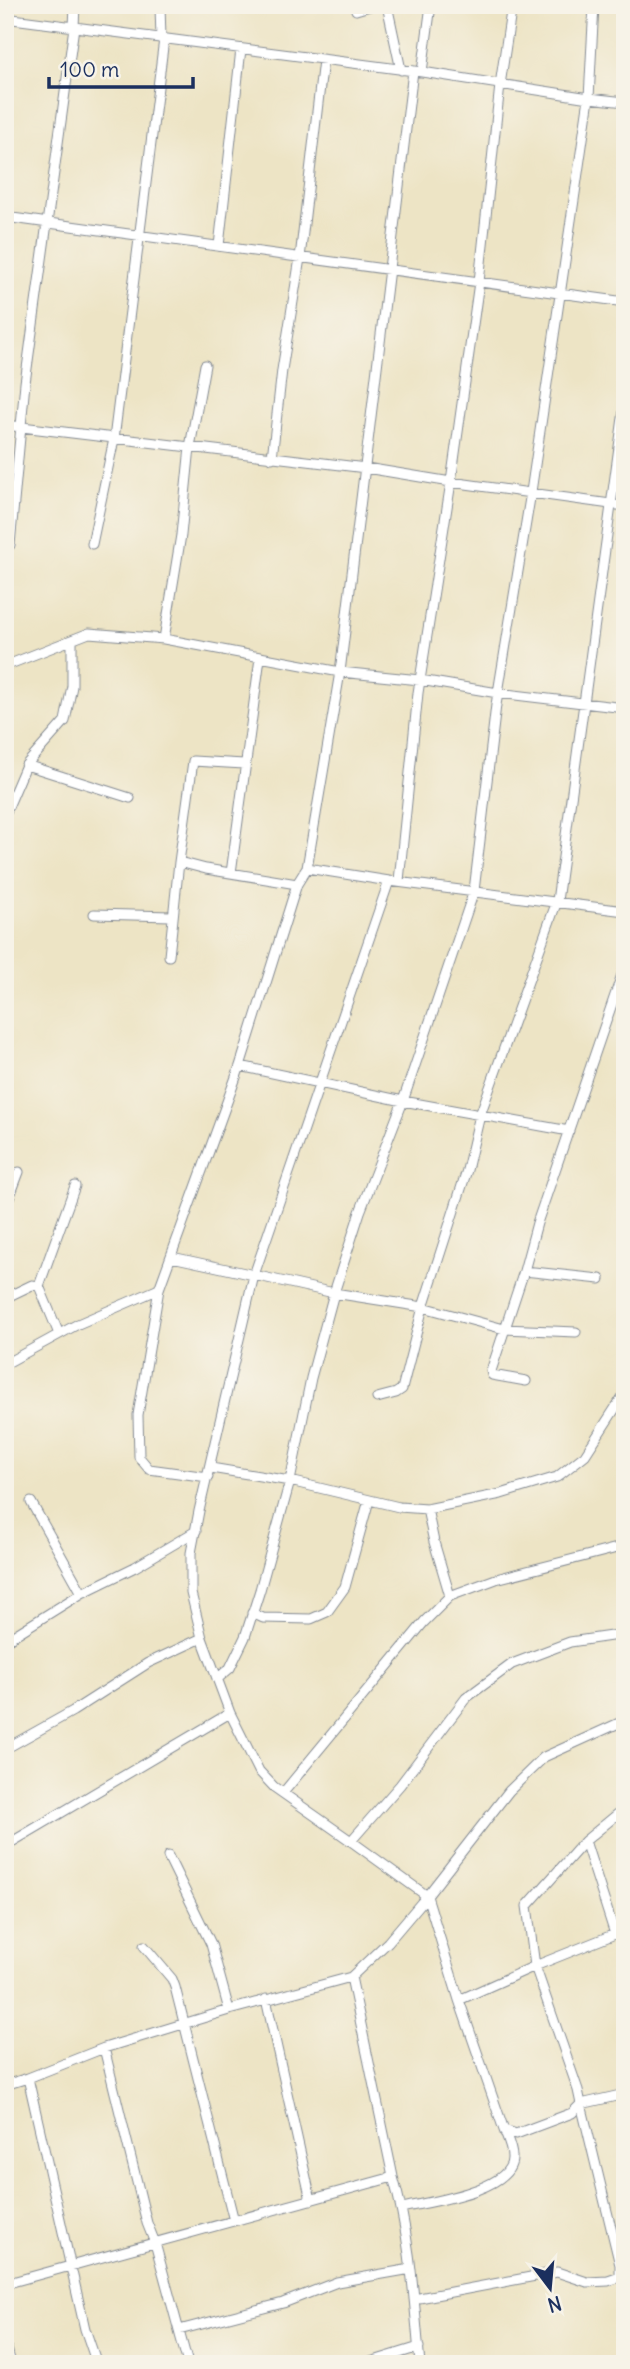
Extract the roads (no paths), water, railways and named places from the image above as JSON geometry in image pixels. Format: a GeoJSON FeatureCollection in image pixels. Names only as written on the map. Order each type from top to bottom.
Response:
{"type":"FeatureCollection","features":[{"type":"Feature","properties":{"kind":"street"},"geometry":{"type":"LineString","coordinates":[[10,545],[20,427],[75,5]]}},
{"type":"Feature","properties":{"kind":"street"},"geometry":{"type":"LineString","coordinates":[[92,544],[114,439],[163,39],[160,5]]}},
{"type":"Feature","properties":{"kind":"street"},"geometry":{"type":"LineString","coordinates":[[356,9],[373,5]]}},
{"type":"Feature","properties":{"kind":"street"},"geometry":{"type":"LineString","coordinates":[[387,5],[401,70]]}},
{"type":"Feature","properties":{"kind":"street"},"geometry":{"type":"LineString","coordinates":[[431,5],[418,72],[388,270],[340,672],[307,868],[297,884],[240,1066],[159,1289],[138,1415],[139,1457],[149,1469],[290,1481],[399,1507],[427,1509],[500,1494],[557,1477],[584,1455],[625,1393]]}},
{"type":"Feature","properties":{"kind":"street"},"geometry":{"type":"LineString","coordinates":[[402,2208],[465,2194],[494,2182],[509,2172],[513,2158],[504,2130],[458,2000],[427,1896],[283,1793],[259,1771],[230,1713],[202,1638],[191,1593],[191,1553],[254,1275],[318,1084],[394,881],[420,680],[479,282],[500,85],[512,5]]}},
{"type":"Feature","properties":{"kind":"street"},"geometry":{"type":"LineString","coordinates":[[217,1679],[230,1668],[245,1637],[290,1481],[311,1378],[334,1293],[474,891],[498,693],[531,492],[589,98],[594,5]]}},
{"type":"Feature","properties":{"kind":"street"},"geometry":{"type":"LineString","coordinates":[[5,18],[625,102]]}},
{"type":"Feature","properties":{"kind":"street"},"geometry":{"type":"LineString","coordinates":[[219,246],[241,49]]}},
{"type":"Feature","properties":{"kind":"street"},"geometry":{"type":"LineString","coordinates":[[272,458],[282,370],[300,258],[323,60]]}},
{"type":"Feature","properties":{"kind":"street"},"geometry":{"type":"LineString","coordinates":[[5,217],[625,302]]}},
{"type":"Feature","properties":{"kind":"street"},"geometry":{"type":"LineString","coordinates":[[164,639],[181,535],[190,447],[205,365]]}},
{"type":"Feature","properties":{"kind":"street"},"geometry":{"type":"LineString","coordinates":[[377,1398],[402,1389],[423,1307],[467,1170],[480,1115],[558,901],[625,403]]}},
{"type":"Feature","properties":{"kind":"street"},"geometry":{"type":"LineString","coordinates":[[5,425],[366,468],[625,506]]}},
{"type":"Feature","properties":{"kind":"street"},"geometry":{"type":"LineString","coordinates":[[5,666],[89,633],[164,639],[340,672],[625,708]]}},
{"type":"Feature","properties":{"kind":"street"},"geometry":{"type":"LineString","coordinates":[[5,814],[26,765],[65,721],[72,685],[72,641]]}},
{"type":"Feature","properties":{"kind":"street"},"geometry":{"type":"LineString","coordinates":[[231,873],[260,658]]}},
{"type":"Feature","properties":{"kind":"street"},"geometry":{"type":"LineString","coordinates":[[169,956],[171,916],[193,761],[244,764]]}},
{"type":"Feature","properties":{"kind":"street"},"geometry":{"type":"LineString","coordinates":[[26,765],[130,798]]}},
{"type":"Feature","properties":{"kind":"street"},"geometry":{"type":"LineString","coordinates":[[179,862],[297,884]]}},
{"type":"Feature","properties":{"kind":"street"},"geometry":{"type":"LineString","coordinates":[[307,868],[625,911]]}},
{"type":"Feature","properties":{"kind":"street"},"geometry":{"type":"LineString","coordinates":[[94,914],[171,916]]}},
{"type":"Feature","properties":{"kind":"street"},"geometry":{"type":"LineString","coordinates":[[526,1381],[492,1375],[491,1371],[537,1223],[625,966]]}},
{"type":"Feature","properties":{"kind":"street"},"geometry":{"type":"LineString","coordinates":[[240,1066],[403,1101],[569,1131]]}},
{"type":"Feature","properties":{"kind":"street"},"geometry":{"type":"LineString","coordinates":[[5,1209],[19,1172]]}},
{"type":"Feature","properties":{"kind":"street"},"geometry":{"type":"LineString","coordinates":[[59,1334],[39,1286],[75,1185]]}},
{"type":"Feature","properties":{"kind":"street"},"geometry":{"type":"LineString","coordinates":[[172,1257],[334,1293],[423,1307],[505,1329],[576,1332]]}},
{"type":"Feature","properties":{"kind":"street"},"geometry":{"type":"LineString","coordinates":[[524,1271],[600,1279]]}},
{"type":"Feature","properties":{"kind":"street"},"geometry":{"type":"LineString","coordinates":[[5,1298],[32,1286],[39,1286]]}},
{"type":"Feature","properties":{"kind":"street"},"geometry":{"type":"LineString","coordinates":[[5,1364],[59,1334],[159,1289]]}},
{"type":"Feature","properties":{"kind":"street"},"geometry":{"type":"LineString","coordinates":[[252,1613],[263,1618],[311,1619],[327,1612],[345,1587],[369,1500]]}},
{"type":"Feature","properties":{"kind":"street"},"geometry":{"type":"LineString","coordinates":[[31,1502],[82,1593]]}},
{"type":"Feature","properties":{"kind":"street"},"geometry":{"type":"LineString","coordinates":[[427,1509],[450,1596]]}},
{"type":"Feature","properties":{"kind":"street"},"geometry":{"type":"LineString","coordinates":[[5,1641],[82,1593],[135,1567],[196,1531]]}},
{"type":"Feature","properties":{"kind":"street"},"geometry":{"type":"LineString","coordinates":[[283,1793],[424,1622],[450,1596],[496,1579],[625,1546]]}},
{"type":"Feature","properties":{"kind":"street"},"geometry":{"type":"LineString","coordinates":[[351,1841],[400,1785],[466,1698],[512,1664],[570,1642],[625,1634]]}},
{"type":"Feature","properties":{"kind":"street"},"geometry":{"type":"LineString","coordinates":[[5,1749],[73,1711],[148,1663],[202,1638]]}},
{"type":"Feature","properties":{"kind":"street"},"geometry":{"type":"LineString","coordinates":[[5,1846],[230,1713]]}},
{"type":"Feature","properties":{"kind":"street"},"geometry":{"type":"LineString","coordinates":[[5,2085],[104,2048],[266,1999],[351,1977],[388,1942],[509,1791],[544,1757],[619,1723],[625,1723]]}},
{"type":"Feature","properties":{"kind":"street"},"geometry":{"type":"LineString","coordinates":[[414,2299],[557,2272],[587,2283],[620,2277],[620,2266],[578,2090],[535,1966],[527,1906],[584,1841],[625,1808]]}},
{"type":"Feature","properties":{"kind":"street"},"geometry":{"type":"LineString","coordinates":[[458,2000],[615,1934],[584,1841]]}},
{"type":"Feature","properties":{"kind":"street"},"geometry":{"type":"LineString","coordinates":[[168,1856],[211,1944],[229,2010]]}},
{"type":"Feature","properties":{"kind":"street"},"geometry":{"type":"LineString","coordinates":[[144,1946],[172,1979],[186,2024],[234,2221]]}},
{"type":"Feature","properties":{"kind":"street"},"geometry":{"type":"LineString","coordinates":[[351,1977],[393,2177],[402,2208],[420,2364]]}},
{"type":"Feature","properties":{"kind":"street"},"geometry":{"type":"LineString","coordinates":[[266,1999],[311,2200]]}},
{"type":"Feature","properties":{"kind":"street"},"geometry":{"type":"LineString","coordinates":[[104,2048],[146,2223],[155,2243],[188,2364]]}},
{"type":"Feature","properties":{"kind":"street"},"geometry":{"type":"LineString","coordinates":[[28,2078],[85,2329],[97,2364]]}},
{"type":"Feature","properties":{"kind":"street"},"geometry":{"type":"LineString","coordinates":[[504,2130],[516,2134],[572,2113],[581,2104],[625,2094]]}},
{"type":"Feature","properties":{"kind":"street"},"geometry":{"type":"LineString","coordinates":[[5,2284],[393,2177]]}},
{"type":"Feature","properties":{"kind":"street"},"geometry":{"type":"LineString","coordinates":[[179,2330],[283,2302],[338,2282],[411,2269]]}},
{"type":"Feature","properties":{"kind":"street"},"geometry":{"type":"LineString","coordinates":[[5,2341],[12,2364]]}},
{"type":"Feature","properties":{"kind":"street"},"geometry":{"type":"LineString","coordinates":[[364,2364],[419,2347]]}}]}
